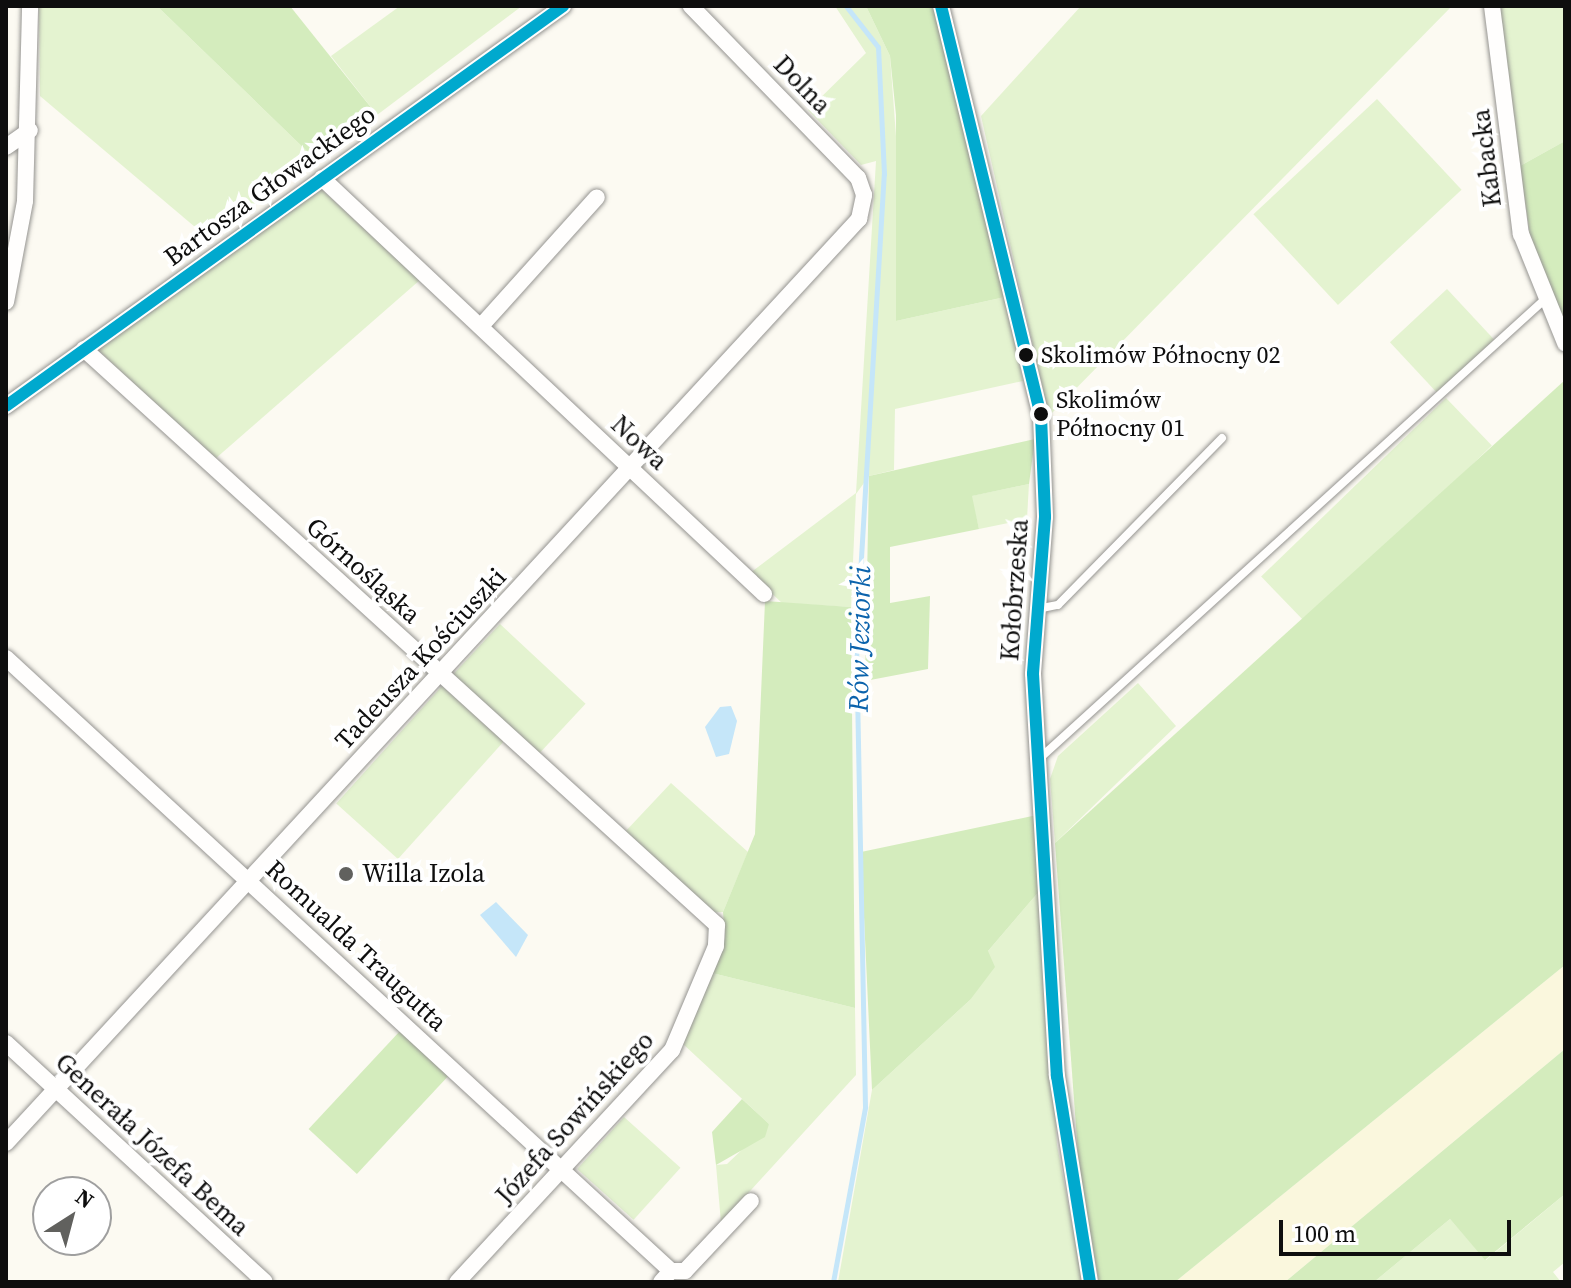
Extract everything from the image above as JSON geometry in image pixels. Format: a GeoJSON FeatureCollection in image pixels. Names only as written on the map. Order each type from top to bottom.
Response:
{"type":"FeatureCollection","features":[{"type":"Feature","properties":{"kind":"street"},"geometry":{"type":"LineString","coordinates":[[6,302],[30,130],[30,6]]}},
{"type":"Feature","properties":{"kind":"street","name":"Bartosza Głowackiego"},"geometry":{"type":"LineString","coordinates":[[6,406],[563,6]]}},
{"type":"Feature","properties":{"kind":"street","name":"Dolna"},"geometry":{"type":"LineString","coordinates":[[691,6],[858,178],[864,204]]}},
{"type":"Feature","properties":{"kind":"street","name":"Kołobrzeska"},"geometry":{"type":"LineString","coordinates":[[941,6],[1041,416],[1042,608],[1033,674],[1057,1076],[1090,1282]]}},
{"type":"Feature","properties":{"kind":"street","name":"Kabacka"},"geometry":{"type":"LineString","coordinates":[[1492,6],[1521,234],[1543,301],[1565,343]]}},
{"type":"Feature","properties":{"kind":"street"},"geometry":{"type":"LineString","coordinates":[[6,147],[30,130]]}},
{"type":"Feature","properties":{"kind":"street","name":"Nowa"},"geometry":{"type":"LineString","coordinates":[[322,178],[764,594]]}},
{"type":"Feature","properties":{"kind":"street"},"geometry":{"type":"LineString","coordinates":[[481,326],[597,197]]}},
{"type":"Feature","properties":{"kind":"street","name":"Tadeusza Kościuszki"},"geometry":{"type":"LineString","coordinates":[[6,1143],[849,230],[864,204]]}},
{"type":"Feature","properties":{"kind":"street","name":"Górnośląska"},"geometry":{"type":"LineString","coordinates":[[84,349],[717,925]]}},
{"type":"Feature","properties":{"kind":"street","name":"Romualda Traugutta"},"geometry":{"type":"LineString","coordinates":[[6,658],[562,1170],[666,1276]]}},
{"type":"Feature","properties":{"kind":"street","name":"Józefa Sowińskiego"},"geometry":{"type":"LineString","coordinates":[[457,1282],[672,1050],[716,946],[717,925]]}},
{"type":"Feature","properties":{"kind":"street","name":"Generała Józefa Bema"},"geometry":{"type":"LineString","coordinates":[[6,1043],[265,1282]]}},
{"type":"Feature","properties":{"kind":"street"},"geometry":{"type":"LineString","coordinates":[[666,1276],[685,1271],[751,1201]]}},
{"type":"Feature","properties":{"kind":"lane"},"geometry":{"type":"LineString","coordinates":[[1039,759],[1543,301]]}},
{"type":"Feature","properties":{"kind":"lane"},"geometry":{"type":"LineString","coordinates":[[1042,608],[1058,605],[1222,438]]}},
{"type":"Feature","properties":{"kind":"shaded area"},"geometry":{"type":"Polygon","coordinates":[[[1565,965],[1565,1049],[1285,1282],[1175,1282],[1565,965]]]}},
{"type":"Feature","properties":{"kind":"green space"},"geometry":{"type":"Polygon","coordinates":[[[39,6],[157,6],[315,159],[208,238],[40,96],[39,6]]]}},
{"type":"Feature","properties":{"kind":"green space"},"geometry":{"type":"Polygon","coordinates":[[[157,6],[290,6],[377,115],[315,159],[157,6]]]}},
{"type":"Feature","properties":{"kind":"green space"},"geometry":{"type":"Polygon","coordinates":[[[400,6],[522,6],[377,115],[331,56],[400,6]]]}},
{"type":"Feature","properties":{"kind":"green space"},"geometry":{"type":"Polygon","coordinates":[[[835,6],[866,6],[890,56],[898,163],[896,321],[1005,297],[1023,381],[895,409],[894,470],[869,476],[856,494],[851,607],[782,603],[750,573],[856,493],[876,161],[861,165],[808,110],[866,53],[835,6]]]}},
{"type":"Feature","properties":{"kind":"green space"},"geometry":{"type":"Polygon","coordinates":[[[866,6],[934,6],[1005,297],[896,321],[896,115],[890,56],[866,6]]]}},
{"type":"Feature","properties":{"kind":"green space"},"geometry":{"type":"Polygon","coordinates":[[[1081,6],[1452,6],[1049,416],[981,116],[1081,6]]]}},
{"type":"Feature","properties":{"kind":"green space"},"geometry":{"type":"Polygon","coordinates":[[[1498,6],[1565,6],[1565,141],[1520,166],[1498,6]]]}},
{"type":"Feature","properties":{"kind":"green space"},"geometry":{"type":"Polygon","coordinates":[[[1377,99],[1462,190],[1338,305],[1253,214],[1377,99]]]}},
{"type":"Feature","properties":{"kind":"green space"},"geometry":{"type":"Polygon","coordinates":[[[1565,141],[1565,321],[1546,293],[1531,242],[1520,166],[1565,141]]]}},
{"type":"Feature","properties":{"kind":"green space"},"geometry":{"type":"Polygon","coordinates":[[[321,189],[420,280],[215,459],[97,349],[321,189]]]}},
{"type":"Feature","properties":{"kind":"green space"},"geometry":{"type":"Polygon","coordinates":[[[1447,289],[1494,339],[1437,393],[1390,342],[1447,289]]]}},
{"type":"Feature","properties":{"kind":"green space"},"geometry":{"type":"Polygon","coordinates":[[[1565,380],[1565,965],[1175,1282],[1099,1282],[1079,1167],[1055,843],[1565,380]]]}},
{"type":"Feature","properties":{"kind":"green space"},"geometry":{"type":"Polygon","coordinates":[[[1446,398],[1492,445],[1307,624],[1261,577],[1446,398]]]}},
{"type":"Feature","properties":{"kind":"green space"},"geometry":{"type":"Polygon","coordinates":[[[1035,439],[1029,484],[972,496],[979,529],[890,547],[890,603],[930,596],[928,669],[865,681],[869,476],[1035,439]]]}},
{"type":"Feature","properties":{"kind":"green space"},"geometry":{"type":"Polygon","coordinates":[[[1029,484],[1027,519],[979,529],[971,496],[1029,484]]]}},
{"type":"Feature","properties":{"kind":"green space"},"geometry":{"type":"Polygon","coordinates":[[[765,601],[851,607],[855,1008],[712,973],[725,938],[723,912],[755,834],[765,601]]]}},
{"type":"Feature","properties":{"kind":"green space"},"geometry":{"type":"Polygon","coordinates":[[[500,624],[586,704],[537,756],[452,676],[500,624]]]}},
{"type":"Feature","properties":{"kind":"green space"},"geometry":{"type":"Polygon","coordinates":[[[1138,683],[1176,726],[1055,843],[1050,779],[1058,756],[1138,683]]]}},
{"type":"Feature","properties":{"kind":"green space"},"geometry":{"type":"Polygon","coordinates":[[[442,686],[504,742],[398,859],[336,803],[442,686]]]}},
{"type":"Feature","properties":{"kind":"green space"},"geometry":{"type":"Polygon","coordinates":[[[671,783],[748,852],[723,912],[708,913],[623,834],[671,783]]]}},
{"type":"Feature","properties":{"kind":"green space"},"geometry":{"type":"Polygon","coordinates":[[[1037,815],[1042,888],[988,951],[995,967],[970,1000],[872,1090],[861,852],[1037,815]]]}},
{"type":"Feature","properties":{"kind":"green space"},"geometry":{"type":"Polygon","coordinates":[[[1042,888],[1057,1145],[1083,1282],[838,1282],[872,1090],[970,1000],[988,951],[1042,888]]]}},
{"type":"Feature","properties":{"kind":"green space"},"geometry":{"type":"Polygon","coordinates":[[[712,973],[855,1008],[856,1075],[721,1223],[716,1165],[727,1164],[769,1124],[683,1044],[712,973]]]}},
{"type":"Feature","properties":{"kind":"green space"},"geometry":{"type":"Polygon","coordinates":[[[400,1031],[448,1076],[357,1174],[309,1129],[400,1031]]]}},
{"type":"Feature","properties":{"kind":"green space"},"geometry":{"type":"Polygon","coordinates":[[[1565,1049],[1565,1194],[1485,1260],[1450,1219],[1374,1282],[1285,1282],[1565,1049]]]}},
{"type":"Feature","properties":{"kind":"green space"},"geometry":{"type":"Polygon","coordinates":[[[742,1099],[769,1124],[765,1137],[716,1165],[712,1132],[742,1099]]]}},
{"type":"Feature","properties":{"kind":"green space"},"geometry":{"type":"Polygon","coordinates":[[[624,1117],[680,1168],[634,1220],[577,1169],[624,1117]]]}},
{"type":"Feature","properties":{"kind":"green space"},"geometry":{"type":"Polygon","coordinates":[[[1565,1194],[1565,1262],[1553,1272],[1561,1282],[1374,1282],[1450,1219],[1486,1260],[1565,1194]]]}},
{"type":"Feature","properties":{"kind":"water"},"geometry":{"type":"Polygon","coordinates":[[[731,706],[737,721],[729,754],[716,757],[705,727],[720,707],[731,706]]]}},
{"type":"Feature","properties":{"kind":"water"},"geometry":{"type":"Polygon","coordinates":[[[496,902],[528,935],[516,957],[480,915],[496,902]]]}},
{"type":"Feature","properties":{"kind":"waterway","name":"Rów Jeziorki"},"geometry":{"type":"LineString","coordinates":[[833,1282],[865,1107],[856,642],[884,174],[878,47],[846,6]]}},
{"type":"Feature","properties":{"kind":"transit line"},"geometry":{"type":"LineString","coordinates":[[6,406],[563,6]]}},
{"type":"Feature","properties":{"kind":"transit line"},"geometry":{"type":"LineString","coordinates":[[941,6],[1041,416],[1045,517],[1033,674],[1057,1076],[1090,1282]]}},
{"type":"Feature","properties":{"kind":"place","name":"Skolimów Północny 02"},"geometry":{"type":"Point","coordinates":[1026,355]}},
{"type":"Feature","properties":{"kind":"place","name":"Skolimów Północny 01"},"geometry":{"type":"Point","coordinates":[1041,414]}},
{"type":"Feature","properties":{"kind":"place","name":"Willa Izola"},"geometry":{"type":"Point","coordinates":[346,874]}}]}
